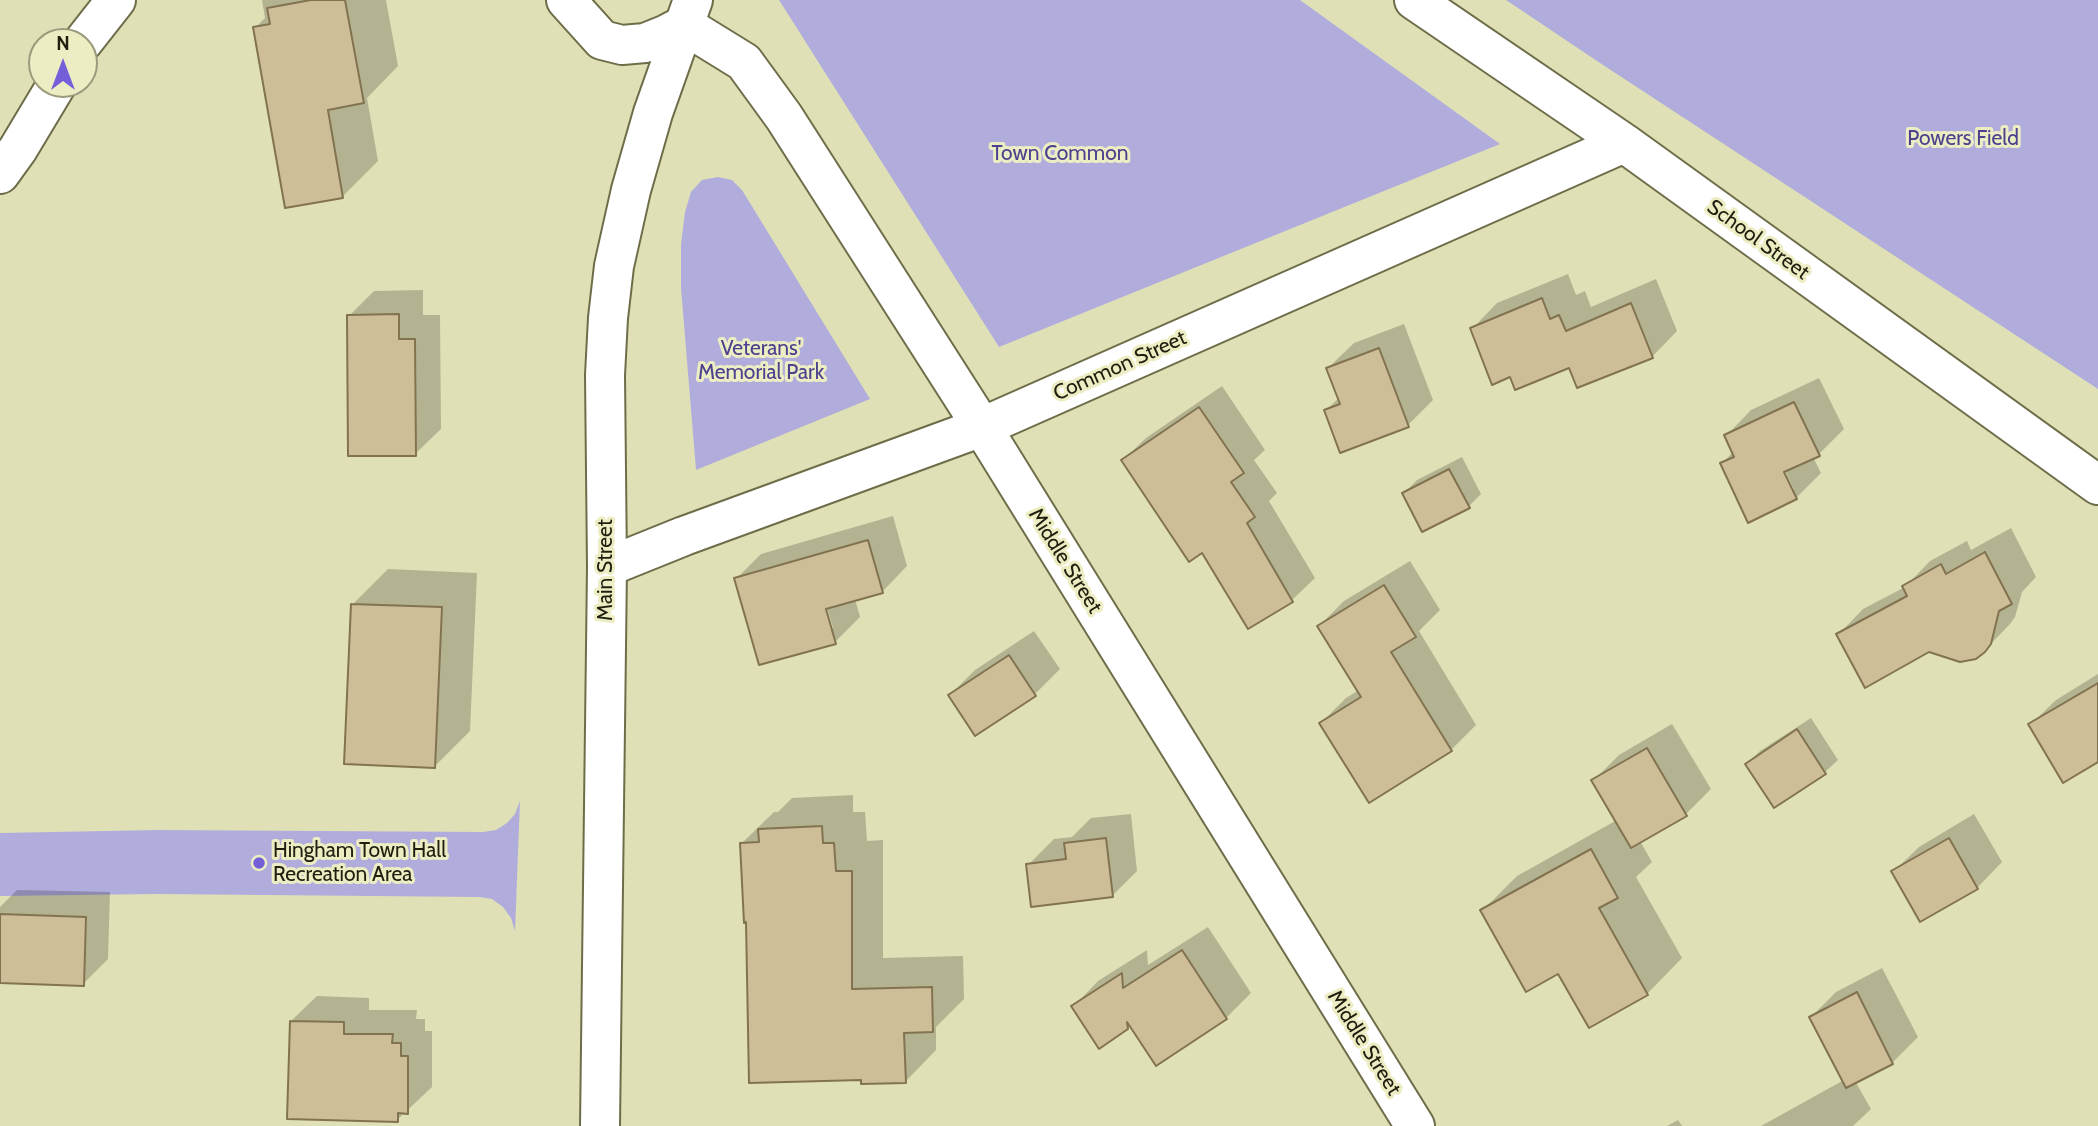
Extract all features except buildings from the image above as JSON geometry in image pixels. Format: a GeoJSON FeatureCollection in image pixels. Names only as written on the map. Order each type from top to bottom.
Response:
{"type":"FeatureCollection","features":[{"type":"Feature","properties":{"kind":"street"},"geometry":{"type":"LineString","coordinates":[[94,28],[116,0]]}},
{"type":"Feature","properties":{"kind":"street"},"geometry":{"type":"LineString","coordinates":[[566,0],[602,40],[622,45],[645,43],[665,35],[683,8]]}},
{"type":"Feature","properties":{"kind":"street","name":"School Street"},"geometry":{"type":"LineString","coordinates":[[1414,0],[1625,143],[2098,485]]}},
{"type":"Feature","properties":{"kind":"street","name":"Middle Street"},"geometry":{"type":"LineString","coordinates":[[683,8],[744,62],[784,117],[982,427],[1415,1126]]}},
{"type":"Feature","properties":{"kind":"street","name":"Main Street"},"geometry":{"type":"LineString","coordinates":[[600,1126],[608,318],[614,266],[631,190],[683,8]]}},
{"type":"Feature","properties":{"kind":"street"},"geometry":{"type":"LineString","coordinates":[[0,174],[49,98]]}},
{"type":"Feature","properties":{"kind":"street","name":"Common Street"},"geometry":{"type":"LineString","coordinates":[[607,567],[684,536],[982,427],[1625,143]]}},
{"type":"Feature","properties":{"kind":"green space","name":"Town Common"},"geometry":{"type":"Polygon","coordinates":[[[779,0],[1300,0],[1500,144],[999,347],[779,0]]]}},
{"type":"Feature","properties":{"kind":"green space","name":"Powers Field"},"geometry":{"type":"Polygon","coordinates":[[[1506,0],[2098,0],[2098,389],[1600,63],[1506,0]]]}},
{"type":"Feature","properties":{"kind":"green space","name":"Veterans' Memorial Park"},"geometry":{"type":"Polygon","coordinates":[[[718,177],[732,180],[742,190],[870,399],[696,470],[681,288],[681,244],[685,212],[691,192],[702,180],[718,177]]]}},
{"type":"Feature","properties":{"kind":"green space","name":"Hingham Town Hall Recreation Area"},"geometry":{"type":"Polygon","coordinates":[[[520,801],[515,931],[511,918],[503,907],[492,899],[479,897],[157,894],[0,896],[0,833],[157,830],[483,832],[496,830],[507,823],[515,814],[520,801]]]}},
{"type":"Feature","properties":{"kind":"place","name":"Hingham Town Hall Recreation Area"},"geometry":{"type":"Point","coordinates":[259,863]}}]}
